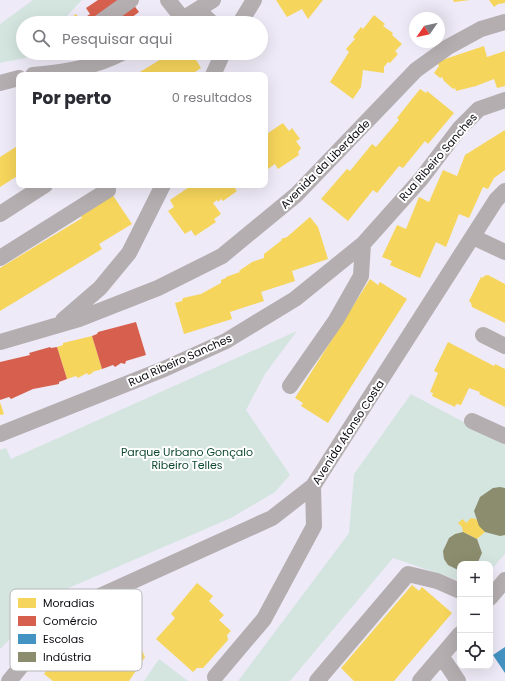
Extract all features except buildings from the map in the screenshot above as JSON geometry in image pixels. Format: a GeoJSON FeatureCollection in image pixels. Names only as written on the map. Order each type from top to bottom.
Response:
{"type":"FeatureCollection","features":[{"type":"Feature","properties":{"kind":"street"},"geometry":{"type":"LineString","coordinates":[[109,16],[131,0]]}},
{"type":"Feature","properties":{"kind":"street"},"geometry":{"type":"LineString","coordinates":[[168,0],[177,16]]}},
{"type":"Feature","properties":{"kind":"street"},"geometry":{"type":"LineString","coordinates":[[188,16],[213,0]]}},
{"type":"Feature","properties":{"kind":"street"},"geometry":{"type":"LineString","coordinates":[[244,16],[254,0]]}},
{"type":"Feature","properties":{"kind":"street"},"geometry":{"type":"LineString","coordinates":[[198,10],[204,16]]}},
{"type":"Feature","properties":{"kind":"street","name":"Avenida da Liberdade"},"geometry":{"type":"LineString","coordinates":[[0,342],[79,318],[158,288],[222,256],[296,195],[416,70],[448,47],[481,29],[505,22]]}},
{"type":"Feature","properties":{"kind":"street"},"geometry":{"type":"LineString","coordinates":[[68,72],[89,67],[104,60]]}},
{"type":"Feature","properties":{"kind":"street"},"geometry":{"type":"LineString","coordinates":[[214,72],[220,60]]}},
{"type":"Feature","properties":{"kind":"street"},"geometry":{"type":"LineString","coordinates":[[0,83],[16,79]]}},
{"type":"Feature","properties":{"kind":"street","name":"Rua Ribeiro Sanches"},"geometry":{"type":"LineString","coordinates":[[0,434],[164,369],[226,342],[295,299],[363,244],[421,179],[459,129],[479,109],[505,100]]}},
{"type":"Feature","properties":{"kind":"street"},"geometry":{"type":"LineString","coordinates":[[0,214],[40,188]]}},
{"type":"Feature","properties":{"kind":"street"},"geometry":{"type":"LineString","coordinates":[[0,258],[108,190],[108,188]]}},
{"type":"Feature","properties":{"kind":"street"},"geometry":{"type":"LineString","coordinates":[[59,324],[100,288],[130,253],[162,188]]}},
{"type":"Feature","properties":{"kind":"street","name":"Avenida Afonso Costa"},"geometry":{"type":"LineString","coordinates":[[115,589],[272,518],[313,486],[496,200],[505,191]]}},
{"type":"Feature","properties":{"kind":"street"},"geometry":{"type":"LineString","coordinates":[[473,237],[505,252]]}},
{"type":"Feature","properties":{"kind":"street"},"geometry":{"type":"LineString","coordinates":[[290,386],[336,320],[361,276],[363,244]]}},
{"type":"Feature","properties":{"kind":"street"},"geometry":{"type":"LineString","coordinates":[[483,335],[505,346]]}},
{"type":"Feature","properties":{"kind":"street"},"geometry":{"type":"LineString","coordinates":[[472,421],[505,436]]}},
{"type":"Feature","properties":{"kind":"street"},"geometry":{"type":"LineString","coordinates":[[214,677],[264,619],[314,526],[313,486]]}},
{"type":"Feature","properties":{"kind":"street"},"geometry":{"type":"LineString","coordinates":[[317,681],[408,574],[437,581],[457,590]]}},
{"type":"Feature","properties":{"kind":"street"},"geometry":{"type":"LineString","coordinates":[[491,597],[505,580]]}},
{"type":"Feature","properties":{"kind":"street"},"geometry":{"type":"LineString","coordinates":[[420,681],[457,638]]}},
{"type":"Feature","properties":{"kind":"street"},"geometry":{"type":"LineString","coordinates":[[442,657],[458,681]]}},
{"type":"Feature","properties":{"kind":"green space"},"geometry":{"type":"Polygon","coordinates":[[[33,0],[82,0],[67,16],[16,16],[16,60],[0,63],[0,24],[33,0]]]}},
{"type":"Feature","properties":{"kind":"green space","name":"Parque Urbano Gonçalo Ribeiro Telles"},"geometry":{"type":"Polygon","coordinates":[[[297,331],[265,374],[246,410],[290,475],[275,492],[231,518],[66,589],[10,589],[10,639],[0,649],[0,450],[6,448],[11,459],[297,331]]]}},
{"type":"Feature","properties":{"kind":"green space"},"geometry":{"type":"Polygon","coordinates":[[[411,394],[505,444],[505,554],[493,568],[493,561],[457,561],[457,580],[393,558],[290,681],[238,681],[349,533],[354,474],[411,394]]]}},
{"type":"Feature","properties":{"kind":"green space"},"geometry":{"type":"Polygon","coordinates":[[[159,659],[188,681],[144,681],[159,659]]]}}]}
